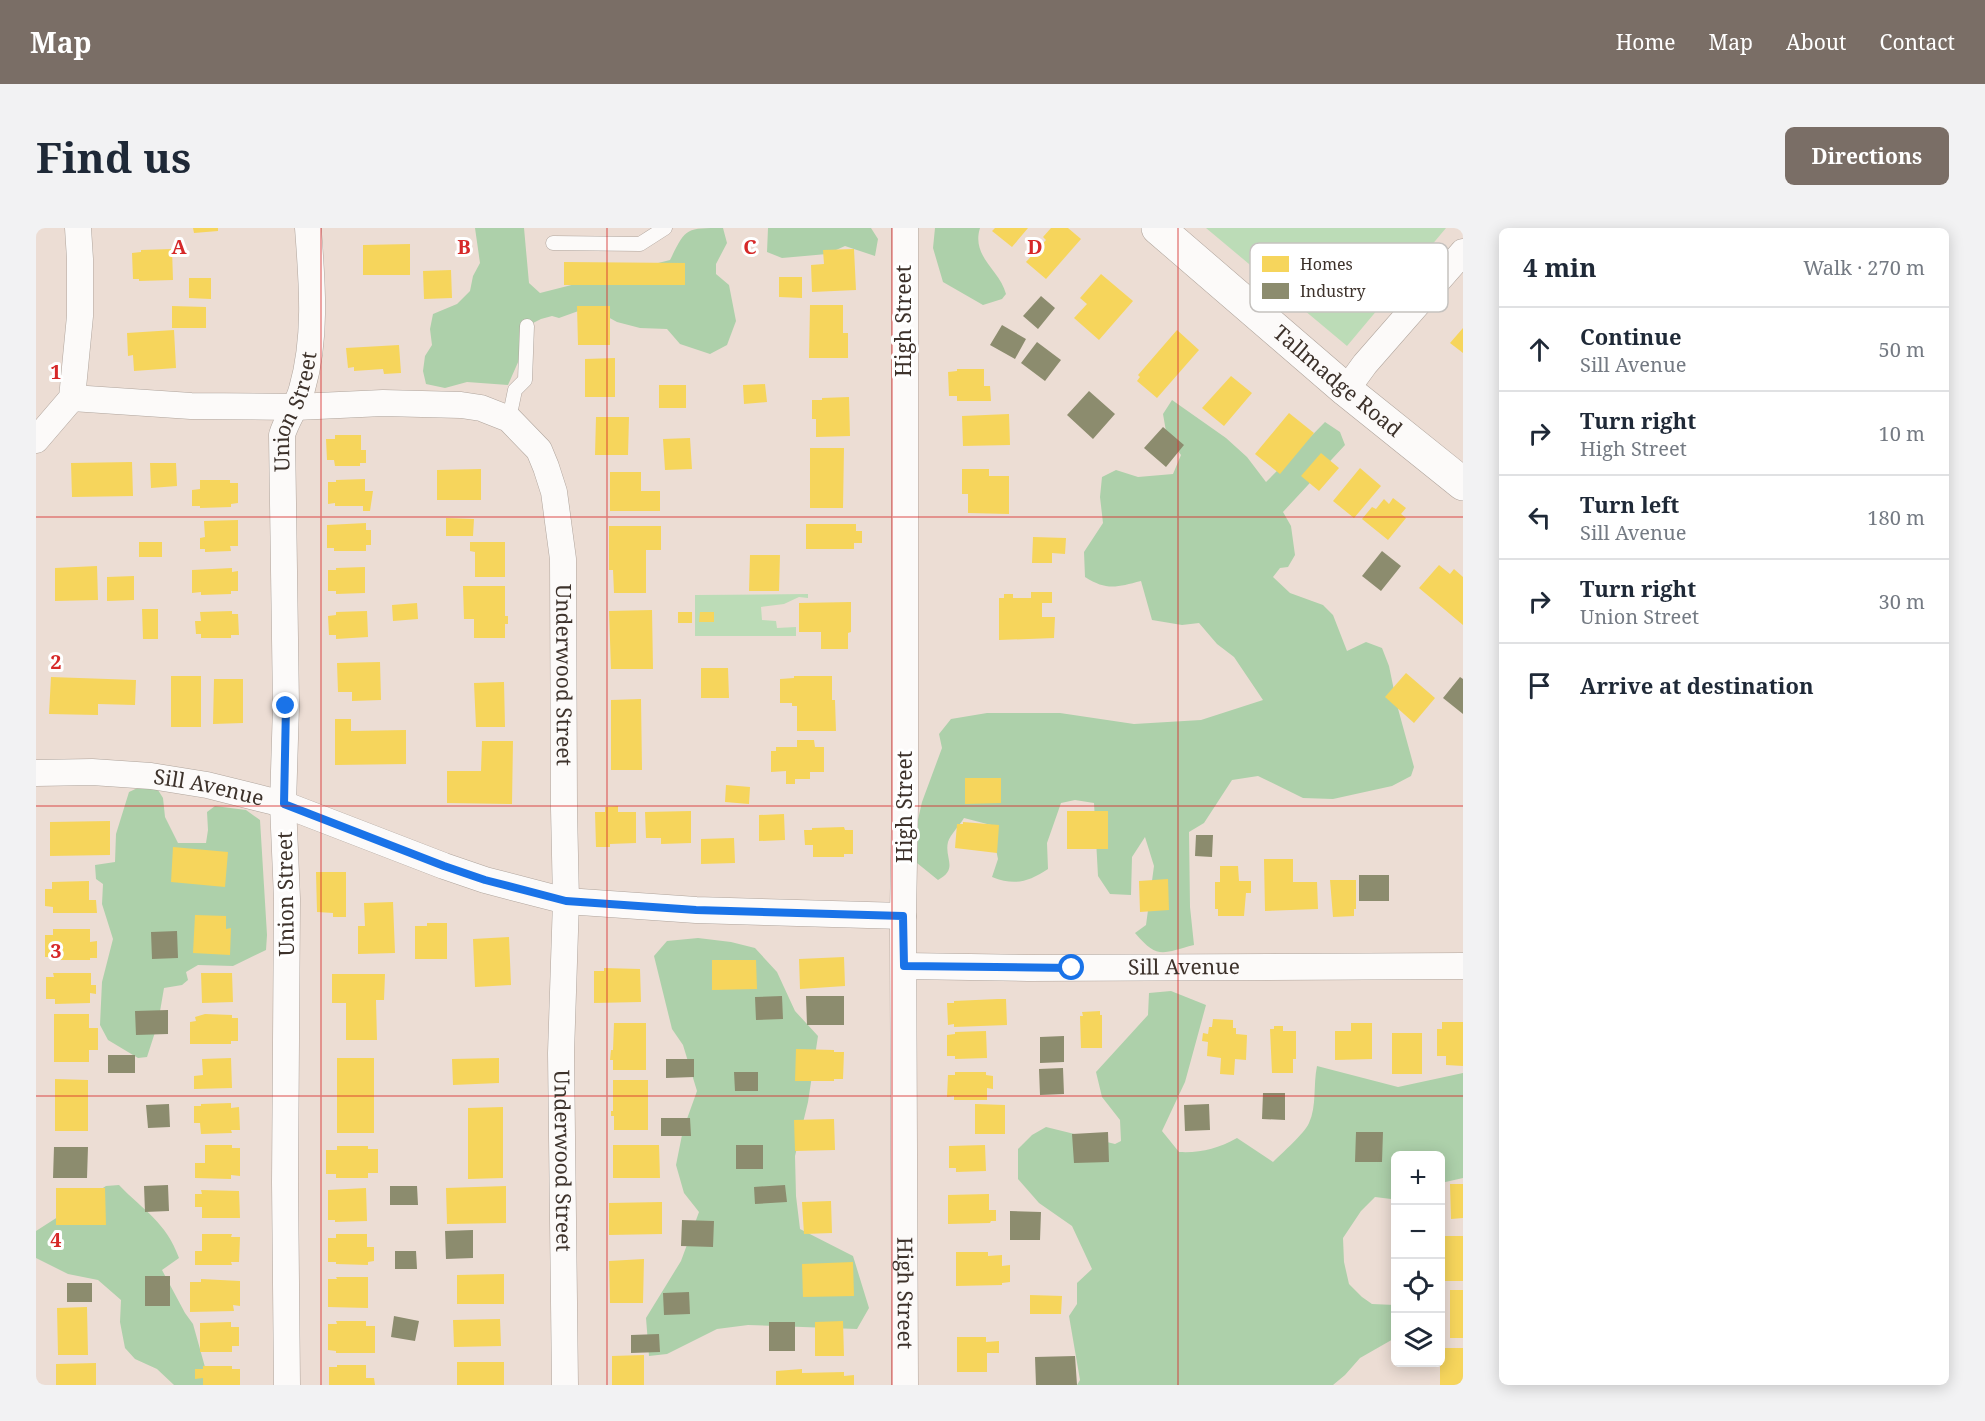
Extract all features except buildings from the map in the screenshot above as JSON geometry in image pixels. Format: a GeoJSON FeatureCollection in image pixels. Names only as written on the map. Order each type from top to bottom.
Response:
{"type":"FeatureCollection","features":[{"type":"Feature","properties":{"kind":"street"},"geometry":{"type":"LineString","coordinates":[[39,434],[72,398],[80,316],[78,228]]}},
{"type":"Feature","properties":{"kind":"street","name":"Union Street"},"geometry":{"type":"LineString","coordinates":[[287,1385],[285,1182],[287,899],[284,804],[286,706],[282,435],[296,406],[307,366],[312,315],[308,228]]}},
{"type":"Feature","properties":{"kind":"street","name":"High Street"},"geometry":{"type":"LineString","coordinates":[[905,228],[903,916],[905,1385]]}},
{"type":"Feature","properties":{"kind":"street","name":"Tallmadge Road"},"geometry":{"type":"LineString","coordinates":[[1158,228],[1250,307]]}},
{"type":"Feature","properties":{"kind":"street"},"geometry":{"type":"LineString","coordinates":[[1448,269],[1463,252]]}},
{"type":"Feature","properties":{"kind":"street","name":"Tallmadge Road"},"geometry":{"type":"LineString","coordinates":[[1255,312],[1346,390],[1463,484]]}},
{"type":"Feature","properties":{"kind":"street"},"geometry":{"type":"LineString","coordinates":[[1346,390],[1365,364],[1410,312]]}},
{"type":"Feature","properties":{"kind":"street","name":"Underwood Street"},"geometry":{"type":"LineString","coordinates":[[72,398],[181,405],[441,404],[480,408],[509,419],[539,450],[552,485],[563,559],[566,901],[561,1053],[565,1385]]}},
{"type":"Feature","properties":{"kind":"street","name":"Sill Avenue"},"geometry":{"type":"LineString","coordinates":[[36,773],[92,772],[151,776],[207,785],[284,804],[444,866],[485,880],[566,901],[696,910],[903,916]]}},
{"type":"Feature","properties":{"kind":"street","name":"Sill Avenue"},"geometry":{"type":"LineString","coordinates":[[904,966],[1028,968],[1463,966]]}},
{"type":"Feature","properties":{"kind":"lane"},"geometry":{"type":"LineString","coordinates":[[553,243],[640,244],[665,228]]}},
{"type":"Feature","properties":{"kind":"lane"},"geometry":{"type":"LineString","coordinates":[[509,419],[515,390],[525,380],[527,326]]}},
{"type":"Feature","properties":{"kind":"green space"},"geometry":{"type":"Polygon","coordinates":[[[475,228],[524,228],[529,283],[540,293],[670,260],[688,232],[701,228],[723,228],[727,243],[716,264],[716,274],[729,285],[736,321],[727,345],[710,354],[680,344],[667,329],[640,328],[617,322],[597,311],[584,309],[559,318],[552,316],[541,319],[527,326],[519,360],[508,385],[467,382],[445,388],[426,384],[423,371],[425,356],[432,345],[430,329],[433,314],[457,304],[470,291],[473,276],[480,263],[475,228]]]}},
{"type":"Feature","properties":{"kind":"green space"},"geometry":{"type":"Polygon","coordinates":[[[768,228],[871,228],[878,239],[875,256],[845,246],[827,254],[782,258],[767,252],[768,228]]]}},
{"type":"Feature","properties":{"kind":"green space"},"geometry":{"type":"Polygon","coordinates":[[[935,228],[980,228],[979,247],[1003,285],[1006,294],[1002,299],[983,305],[943,282],[933,248],[935,228]]]}},
{"type":"Feature","properties":{"kind":"green space"},"geometry":{"type":"Polygon","coordinates":[[[1206,228],[1446,228],[1433,243],[1250,243],[1250,265],[1206,228]]]}},
{"type":"Feature","properties":{"kind":"green space"},"geometry":{"type":"Polygon","coordinates":[[[1306,312],[1376,312],[1347,346],[1306,312]]]}},
{"type":"Feature","properties":{"kind":"green space"},"geometry":{"type":"Polygon","coordinates":[[[1172,400],[1226,438],[1247,457],[1266,482],[1325,422],[1340,432],[1345,445],[1283,512],[1291,526],[1295,555],[1288,567],[1280,568],[1273,577],[1290,593],[1323,605],[1333,615],[1347,651],[1366,642],[1382,648],[1389,666],[1414,767],[1411,776],[1392,786],[1333,799],[1303,798],[1258,776],[1232,780],[1204,823],[1189,832],[1190,907],[1194,945],[1161,952],[1149,947],[1135,933],[1146,925],[1154,866],[1145,837],[1132,857],[1131,895],[1110,894],[1098,876],[1094,803],[1075,800],[1061,803],[1047,843],[1048,869],[1028,880],[1015,882],[992,877],[998,859],[991,825],[964,818],[948,842],[948,872],[938,880],[917,863],[917,824],[922,802],[942,748],[939,734],[951,719],[987,713],[1060,713],[1134,724],[1201,720],[1263,700],[1234,657],[1217,644],[1199,623],[1182,625],[1152,620],[1141,581],[1112,587],[1085,577],[1084,552],[1103,523],[1100,497],[1102,477],[1116,470],[1138,477],[1173,474],[1181,455],[1167,437],[1163,414],[1172,400]]]}},
{"type":"Feature","properties":{"kind":"green space"},"geometry":{"type":"Polygon","coordinates":[[[808,594],[808,598],[799,597],[784,604],[761,607],[762,620],[776,621],[777,628],[796,627],[796,636],[695,636],[695,595],[808,594]]]}},
{"type":"Feature","properties":{"kind":"green space"},"geometry":{"type":"Polygon","coordinates":[[[144,785],[158,790],[163,798],[165,817],[178,843],[206,843],[207,812],[215,806],[246,810],[260,820],[267,935],[266,950],[233,966],[198,965],[186,972],[188,980],[182,985],[164,988],[158,1023],[147,1057],[138,1058],[108,1040],[100,1025],[102,982],[113,939],[102,904],[103,884],[96,879],[95,865],[115,862],[116,834],[129,792],[144,785]]]}},
{"type":"Feature","properties":{"kind":"green space"},"geometry":{"type":"Polygon","coordinates":[[[698,938],[755,948],[777,972],[795,1011],[818,1036],[808,1102],[795,1156],[800,1229],[853,1256],[869,1308],[857,1329],[748,1325],[717,1329],[667,1354],[649,1356],[646,1318],[681,1261],[699,1212],[684,1193],[676,1165],[683,1130],[697,1091],[683,1045],[672,1029],[654,956],[667,941],[698,938]]]}},
{"type":"Feature","properties":{"kind":"green space"},"geometry":{"type":"Polygon","coordinates":[[[1171,991],[1206,1005],[1185,1082],[1162,1131],[1179,1152],[1209,1150],[1237,1138],[1273,1162],[1298,1138],[1309,1123],[1313,1110],[1317,1066],[1398,1087],[1463,1073],[1463,1178],[1445,1182],[1445,1151],[1391,1151],[1391,1199],[1375,1197],[1361,1211],[1343,1238],[1344,1262],[1349,1284],[1372,1304],[1391,1305],[1391,1340],[1360,1358],[1333,1385],[1077,1385],[1080,1380],[1069,1316],[1077,1304],[1077,1283],[1092,1269],[1072,1226],[1039,1203],[1018,1179],[1018,1149],[1032,1135],[1046,1127],[1115,1144],[1121,1141],[1120,1120],[1102,1097],[1096,1072],[1148,1015],[1149,993],[1171,991]]]}},
{"type":"Feature","properties":{"kind":"green space"},"geometry":{"type":"Polygon","coordinates":[[[119,1185],[154,1218],[174,1246],[179,1258],[162,1270],[193,1324],[210,1385],[174,1385],[157,1369],[135,1359],[125,1348],[120,1322],[121,1300],[98,1280],[68,1274],[36,1258],[36,1231],[106,1186],[119,1185]]]}},
{"type":"Feature","properties":{"kind":"route"},"geometry":{"type":"LineString","coordinates":[[286,706],[284,804],[485,880],[566,901],[696,910],[903,916],[904,966],[1072,968]]}}]}
